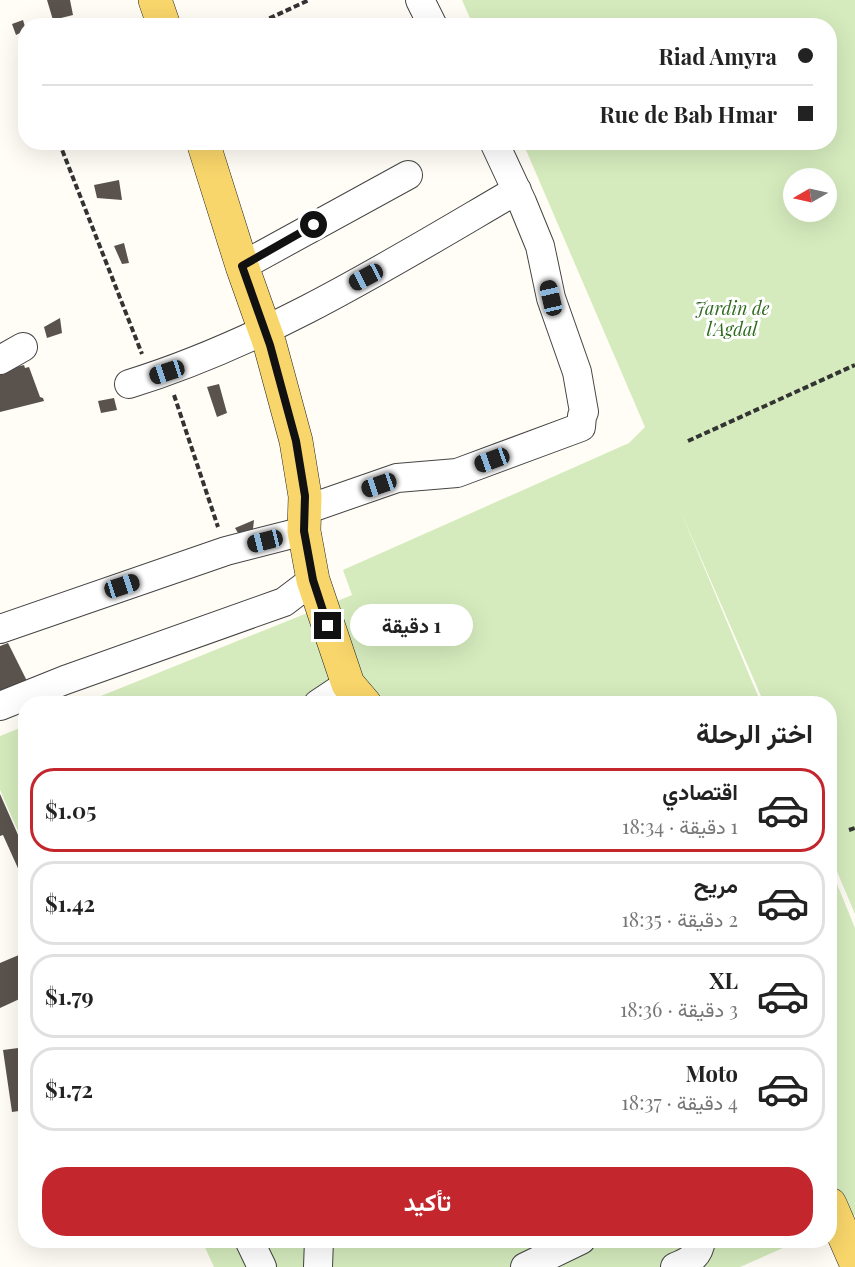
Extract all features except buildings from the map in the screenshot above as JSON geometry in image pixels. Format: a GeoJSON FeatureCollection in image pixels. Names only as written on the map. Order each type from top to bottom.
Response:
{"type":"FeatureCollection","features":[{"type":"Feature","properties":{"kind":"main road"},"geometry":{"type":"LineString","coordinates":[[155,0],[161,18]]}},
{"type":"Feature","properties":{"kind":"main road"},"geometry":{"type":"LineString","coordinates":[[206,150],[265,331],[296,441],[313,580],[357,694]]}},
{"type":"Feature","properties":{"kind":"main road"},"geometry":{"type":"LineString","coordinates":[[837,1220],[855,1262]]}},
{"type":"Feature","properties":{"kind":"street"},"geometry":{"type":"LineString","coordinates":[[420,0],[429,18]]}},
{"type":"Feature","properties":{"kind":"street"},"geometry":{"type":"LineString","coordinates":[[0,629],[226,551],[304,520],[397,478],[457,473],[580,427],[585,412],[577,372],[551,298],[540,246],[498,150]]}},
{"type":"Feature","properties":{"kind":"street"},"geometry":{"type":"LineString","coordinates":[[242,266],[408,175]]}},
{"type":"Feature","properties":{"kind":"street"},"geometry":{"type":"LineString","coordinates":[[149,378],[265,331],[386,266],[516,189]]}},
{"type":"Feature","properties":{"kind":"street"},"geometry":{"type":"LineString","coordinates":[[25,696],[284,602],[313,580]]}},
{"type":"Feature","properties":{"kind":"street"},"geometry":{"type":"LineString","coordinates":[[0,706],[18,699]]}},
{"type":"Feature","properties":{"kind":"street"},"geometry":{"type":"LineString","coordinates":[[253,1248],[262,1267]]}},
{"type":"Feature","properties":{"kind":"street"},"geometry":{"type":"LineString","coordinates":[[318,1267],[319,1248]]}},
{"type":"Feature","properties":{"kind":"street"},"geometry":{"type":"LineString","coordinates":[[541,1264],[567,1248]]}},
{"type":"Feature","properties":{"kind":"street"},"geometry":{"type":"LineString","coordinates":[[675,1267],[694,1257],[700,1248]]}},
{"type":"Feature","properties":{"kind":"path"},"geometry":{"type":"LineString","coordinates":[[270,18],[309,0]]}},
{"type":"Feature","properties":{"kind":"path"},"geometry":{"type":"LineString","coordinates":[[62,150],[149,378],[226,551]]}},
{"type":"Feature","properties":{"kind":"path"},"geometry":{"type":"LineString","coordinates":[[688,441],[855,365]]}},
{"type":"Feature","properties":{"kind":"path"},"geometry":{"type":"LineString","coordinates":[[849,830],[855,828]]}},
{"type":"Feature","properties":{"kind":"green space","name":"Jardin de l'Agdal"},"geometry":{"type":"Polygon","coordinates":[[[462,0],[855,0],[855,914],[837,872],[837,696],[761,696],[680,510],[758,696],[101,696],[352,595],[343,570],[629,443],[645,427],[526,150],[837,150],[837,18],[470,18],[462,0]]]}},
{"type":"Feature","properties":{"kind":"green space"},"geometry":{"type":"Polygon","coordinates":[[[18,729],[18,831],[0,790],[0,736],[18,729]]]}},
{"type":"Feature","properties":{"kind":"green space"},"geometry":{"type":"Polygon","coordinates":[[[837,884],[855,928],[855,1215],[837,1223],[837,884]]]}},
{"type":"Feature","properties":{"kind":"green space"},"geometry":{"type":"Polygon","coordinates":[[[205,1248],[783,1248],[740,1267],[214,1267],[205,1248]]]}},
{"type":"Feature","properties":{"kind":"route"},"geometry":{"type":"LineString","coordinates":[[314,225],[242,266],[270,345],[296,441],[305,496],[304,531],[313,580],[328,626]]}}]}
